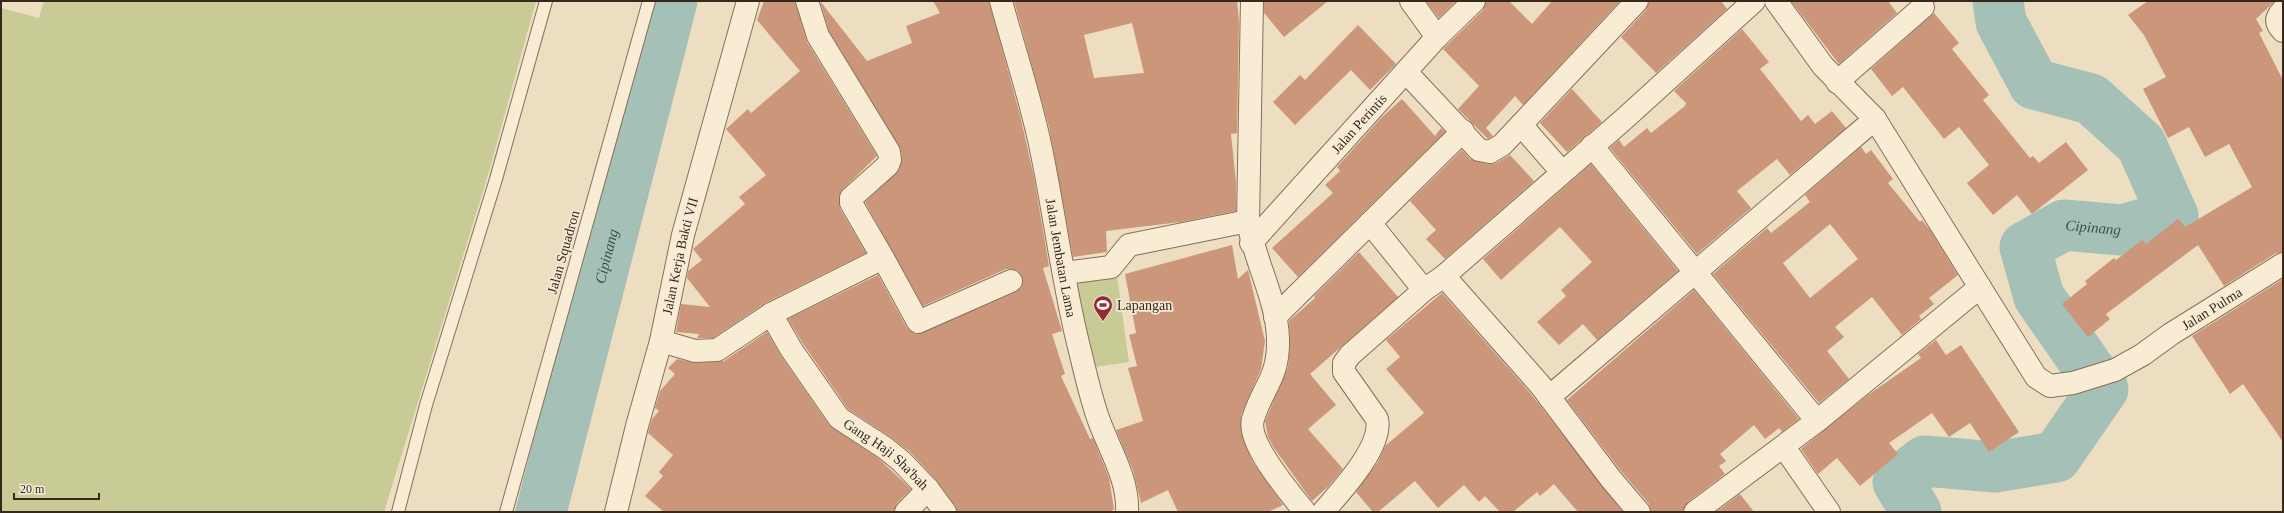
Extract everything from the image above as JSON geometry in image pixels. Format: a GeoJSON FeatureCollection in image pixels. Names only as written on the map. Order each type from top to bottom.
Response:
{"type":"FeatureCollection","features":[{"type":"Feature","properties":{"kind":"street","name":"Jalan Kerja Bakti VII"},"geometry":{"type":"LineString","coordinates":[[616,512],[661,341],[683,235],[748,1]]}},
{"type":"Feature","properties":{"kind":"street"},"geometry":{"type":"LineString","coordinates":[[807,1],[818,36],[889,152],[888,165],[851,198],[851,203],[918,322],[1011,282]]}},
{"type":"Feature","properties":{"kind":"street","name":"Jalan Jembatan Lama"},"geometry":{"type":"LineString","coordinates":[[1001,1],[1036,124],[1065,273],[1071,317],[1097,414],[1123,482],[1127,502],[1127,512]]}},
{"type":"Feature","properties":{"kind":"street"},"geometry":{"type":"LineString","coordinates":[[1252,1],[1248,221],[1251,243],[1275,317],[1278,337],[1276,370],[1253,419],[1253,429],[1256,440],[1272,469],[1305,512]]}},
{"type":"Feature","properties":{"kind":"street"},"geometry":{"type":"LineString","coordinates":[[1411,1],[1437,37]]}},
{"type":"Feature","properties":{"kind":"street","name":"Jalan Perintis"},"geometry":{"type":"LineString","coordinates":[[1251,243],[1437,37],[1474,1]]}},
{"type":"Feature","properties":{"kind":"street"},"geometry":{"type":"LineString","coordinates":[[1406,72],[1479,150],[1490,152],[1502,145],[1637,1]]}},
{"type":"Feature","properties":{"kind":"street"},"geometry":{"type":"LineString","coordinates":[[1323,512],[1350,480],[1361,463],[1378,427],[1377,419],[1344,372],[1344,363],[1350,355],[1424,290],[1444,276],[1754,1]]}},
{"type":"Feature","properties":{"kind":"street","name":"Jalan Pulma"},"geometry":{"type":"LineString","coordinates":[[1776,1],[1823,66],[1837,82],[1875,119],[2036,377],[2050,386],[2073,383],[2115,370],[2142,356],[2171,334],[2283,264]]}},
{"type":"Feature","properties":{"kind":"street"},"geometry":{"type":"LineString","coordinates":[[1837,82],[1923,6]]}},
{"type":"Feature","properties":{"kind":"street"},"geometry":{"type":"LineString","coordinates":[[2283,10],[2277,16],[2276,21],[2277,25],[2283,31]]}},
{"type":"Feature","properties":{"kind":"street"},"geometry":{"type":"LineString","coordinates":[[1549,396],[1696,273],[1875,119]]}},
{"type":"Feature","properties":{"kind":"street"},"geometry":{"type":"LineString","coordinates":[[1521,125],[1562,172]]}},
{"type":"Feature","properties":{"kind":"street"},"geometry":{"type":"LineString","coordinates":[[1275,317],[1462,131]]}},
{"type":"Feature","properties":{"kind":"street"},"geometry":{"type":"LineString","coordinates":[[1592,146],[1817,420]]}},
{"type":"Feature","properties":{"kind":"street"},"geometry":{"type":"LineString","coordinates":[[1065,273],[1111,267],[1129,245],[1248,221]]}},
{"type":"Feature","properties":{"kind":"street"},"geometry":{"type":"LineString","coordinates":[[1370,223],[1424,290]]}},
{"type":"Feature","properties":{"kind":"street"},"geometry":{"type":"LineString","coordinates":[[661,341],[695,351],[717,350],[771,314],[883,258]]}},
{"type":"Feature","properties":{"kind":"street"},"geometry":{"type":"LineString","coordinates":[[1444,276],[1549,396],[1611,479],[1639,512]]}},
{"type":"Feature","properties":{"kind":"street"},"geometry":{"type":"LineString","coordinates":[[1696,512],[1784,447],[1980,287]]}},
{"type":"Feature","properties":{"kind":"street","name":"Gang Haji Sha'bah"},"geometry":{"type":"LineString","coordinates":[[771,314],[791,349],[839,418],[885,448],[901,461],[928,489],[906,512]]}},
{"type":"Feature","properties":{"kind":"street"},"geometry":{"type":"LineString","coordinates":[[1784,447],[1829,512]]}},
{"type":"Feature","properties":{"kind":"street"},"geometry":{"type":"LineString","coordinates":[[928,489],[945,512]]}},
{"type":"Feature","properties":{"kind":"lane"},"geometry":{"type":"LineString","coordinates":[[398,512],[426,405],[496,179],[546,1]]}},
{"type":"Feature","properties":{"kind":"lane","name":"Jalan Squadron"},"geometry":{"type":"LineString","coordinates":[[506,512],[649,1]]}},
{"type":"Feature","properties":{"kind":"green space"},"geometry":{"type":"Polygon","coordinates":[[[44,1],[536,1],[488,175],[384,512],[1,512],[1,8],[39,18],[44,1]]]}},
{"type":"Feature","properties":{"kind":"green space","name":"Lapangan"},"geometry":{"type":"Polygon","coordinates":[[[1117,276],[1129,362],[1089,368],[1077,282],[1117,276]]]}},
{"type":"Feature","properties":{"kind":"building"},"geometry":{"type":"Polygon","coordinates":[[[764,1],[795,1],[807,42],[877,156],[843,189],[839,198],[840,209],[866,253],[765,303],[713,338],[697,338],[699,334],[676,332],[681,304],[710,307],[687,278],[688,271],[702,260],[693,249],[745,204],[739,197],[766,175],[726,129],[748,109],[751,113],[800,71],[757,20],[764,1]]]}},
{"type":"Feature","properties":{"kind":"building"},"geometry":{"type":"Polygon","coordinates":[[[820,1],[867,61],[912,43],[906,26],[940,13],[933,1],[989,1],[1020,115],[1034,177],[1049,266],[1043,268],[1062,331],[1052,334],[1065,374],[1061,376],[1090,439],[1093,438],[1109,478],[1114,509],[1110,512],[957,512],[955,505],[938,482],[910,452],[892,438],[848,409],[788,319],[878,275],[907,328],[917,334],[1016,292],[1021,288],[1023,282],[1019,271],[1006,269],[923,306],[865,202],[899,170],[902,159],[901,150],[829,31],[820,1]]]}},
{"type":"Feature","properties":{"kind":"building"},"geometry":{"type":"Polygon","coordinates":[[[1014,1],[1237,1],[1239,21],[1237,133],[1231,134],[1236,182],[1236,211],[1181,222],[1106,231],[1107,252],[1073,257],[1049,127],[1014,1]],[[1132,23],[1084,35],[1094,78],[1144,73],[1132,23]]]}},
{"type":"Feature","properties":{"kind":"building"},"geometry":{"type":"Polygon","coordinates":[[[1264,1],[1328,1],[1284,37],[1264,13],[1264,1]]]}},
{"type":"Feature","properties":{"kind":"building"},"geometry":{"type":"Polygon","coordinates":[[[1426,1],[1456,1],[1439,18],[1426,1]]]}},
{"type":"Feature","properties":{"kind":"building"},"geometry":{"type":"Polygon","coordinates":[[[1486,1],[1509,1],[1532,24],[1552,1],[1620,1],[1523,105],[1515,96],[1486,128],[1493,136],[1488,139],[1458,109],[1479,86],[1443,49],[1483,10],[1486,1]]]}},
{"type":"Feature","properties":{"kind":"building"},"geometry":{"type":"Polygon","coordinates":[[[1649,1],[1721,1],[1727,9],[1656,73],[1621,37],[1646,10],[1649,1]]]}},
{"type":"Feature","properties":{"kind":"building"},"geometry":{"type":"Polygon","coordinates":[[[1791,1],[1888,1],[1897,13],[1839,64],[1791,1]]]}},
{"type":"Feature","properties":{"kind":"building"},"geometry":{"type":"Polygon","coordinates":[[[2148,1],[2275,1],[2256,19],[2263,31],[2259,33],[2283,80],[2283,252],[2276,253],[2224,286],[2198,245],[2106,314],[2110,319],[2088,337],[2062,304],[2087,284],[2085,281],[2114,258],[2116,260],[2142,240],[2146,244],[2178,219],[2185,227],[2252,187],[2229,144],[2205,157],[2189,127],[2168,138],[2143,89],[2166,77],[2144,35],[2128,15],[2148,1]]]}},
{"type":"Feature","properties":{"kind":"building"},"geometry":{"type":"Polygon","coordinates":[[[1934,13],[1959,43],[1952,49],[1989,95],[1983,100],[2030,158],[2033,156],[2039,163],[2066,142],[2088,170],[2032,214],[2017,195],[1993,215],[1967,183],[1989,165],[1959,127],[1944,139],[1903,87],[1892,96],[1871,69],[1934,13]]]}},
{"type":"Feature","properties":{"kind":"building"},"geometry":{"type":"Polygon","coordinates":[[[1358,25],[1396,64],[1370,90],[1351,70],[1295,125],[1273,102],[1300,75],[1305,80],[1358,25]]]}},
{"type":"Feature","properties":{"kind":"building"},"geometry":{"type":"Polygon","coordinates":[[[1742,29],[1769,62],[1760,69],[1801,121],[1808,115],[1815,124],[1832,111],[1846,128],[1790,175],[1777,159],[1737,191],[1751,208],[1697,254],[1610,148],[1619,140],[1624,147],[1647,128],[1651,133],[1685,106],[1686,103],[1674,91],[1742,29]]]}},
{"type":"Feature","properties":{"kind":"building"},"geometry":{"type":"Polygon","coordinates":[[[1572,89],[1602,122],[1567,152],[1540,123],[1572,89]]]}},
{"type":"Feature","properties":{"kind":"building"},"geometry":{"type":"Polygon","coordinates":[[[1402,99],[1435,136],[1441,128],[1445,132],[1298,277],[1272,248],[1333,193],[1325,185],[1340,171],[1337,167],[1382,117],[1402,99]]]}},
{"type":"Feature","properties":{"kind":"building"},"geometry":{"type":"Polygon","coordinates":[[[1861,147],[1866,154],[1871,150],[1893,179],[1888,183],[1920,222],[1922,220],[1930,230],[1958,275],[1929,298],[1934,304],[1919,316],[1921,319],[1902,335],[1872,297],[1835,327],[1844,337],[1827,351],[1849,379],[1819,403],[1713,274],[1767,228],[1771,233],[1810,202],[1805,195],[1861,147]],[[1830,224],[1783,263],[1810,298],[1858,259],[1830,224]]]}},
{"type":"Feature","properties":{"kind":"building"},"geometry":{"type":"Polygon","coordinates":[[[1462,150],[1470,159],[1488,164],[1496,163],[1510,155],[1534,181],[1445,259],[1426,239],[1436,230],[1410,201],[1462,150]]]}},
{"type":"Feature","properties":{"kind":"building"},"geometry":{"type":"Polygon","coordinates":[[[1591,164],[1678,271],[1597,340],[1583,324],[1559,345],[1537,322],[1566,296],[1561,290],[1592,262],[1560,227],[1501,280],[1483,259],[1591,164]]]}},
{"type":"Feature","properties":{"kind":"building"},"geometry":{"type":"Polygon","coordinates":[[[1232,245],[1238,279],[1248,270],[1265,341],[1261,369],[1241,415],[1241,432],[1252,461],[1283,505],[1268,512],[1178,512],[1168,490],[1141,503],[1133,470],[1116,430],[1143,421],[1128,368],[1137,366],[1129,335],[1136,333],[1125,274],[1232,245]]]}},
{"type":"Feature","properties":{"kind":"building"},"geometry":{"type":"Polygon","coordinates":[[[1359,252],[1398,297],[1310,374],[1336,405],[1308,429],[1343,469],[1328,487],[1312,501],[1274,448],[1268,437],[1265,421],[1288,367],[1290,339],[1289,321],[1315,298],[1314,296],[1359,252]]]}},
{"type":"Feature","properties":{"kind":"building"},"geometry":{"type":"Polygon","coordinates":[[[2283,279],[2283,442],[2243,384],[2230,394],[2192,336],[2283,279]]]}},
{"type":"Feature","properties":{"kind":"building"},"geometry":{"type":"Polygon","coordinates":[[[1694,290],[1799,419],[1782,432],[1779,428],[1765,439],[1754,425],[1720,454],[1726,461],[1719,466],[1725,474],[1688,502],[1683,512],[1651,512],[1649,504],[1621,471],[1567,400],[1694,290]]]}},
{"type":"Feature","properties":{"kind":"building"},"geometry":{"type":"Polygon","coordinates":[[[1442,293],[1531,394],[1623,512],[1578,512],[1554,484],[1540,496],[1537,492],[1513,512],[1500,512],[1485,496],[1479,502],[1464,485],[1438,508],[1415,481],[1378,512],[1373,512],[1356,492],[1378,462],[1385,446],[1424,413],[1386,369],[1400,357],[1386,340],[1442,293]]]}},
{"type":"Feature","properties":{"kind":"building"},"geometry":{"type":"Polygon","coordinates":[[[767,332],[781,356],[829,425],[878,458],[911,489],[897,503],[894,512],[664,512],[645,496],[663,476],[659,472],[673,455],[648,433],[652,419],[659,411],[655,408],[660,391],[675,374],[668,368],[677,359],[695,363],[724,361],[767,332]]]}},
{"type":"Feature","properties":{"kind":"building"},"geometry":{"type":"Polygon","coordinates":[[[1936,340],[1946,355],[1961,345],[2019,432],[1989,452],[1970,423],[1949,437],[1932,413],[1889,443],[1898,454],[1860,486],[1837,458],[1818,474],[1801,449],[1868,395],[1921,358],[1918,354],[1936,340]]]}},
{"type":"Feature","properties":{"kind":"building"},"geometry":{"type":"Polygon","coordinates":[[[1740,494],[1754,512],[1716,512],[1740,494]]]}},
{"type":"Feature","properties":{"kind":"waterway","name":"Cipinang"},"geometry":{"type":"LineString","coordinates":[[541,512],[672,1]]}},
{"type":"Feature","properties":{"kind":"waterway","name":"Cipinang"},"geometry":{"type":"LineString","coordinates":[[1916,512],[1898,482],[1925,461],[1995,467],[2056,457],[2103,389],[2039,297],[2025,247],[2064,225],[2121,230],[2173,216],[2141,144],[2091,99],[2034,84],[2001,22],[1998,1]]}},
{"type":"Feature","properties":{"kind":"place","name":"Lapangan"},"geometry":{"type":"Point","coordinates":[1103,322]}}]}
